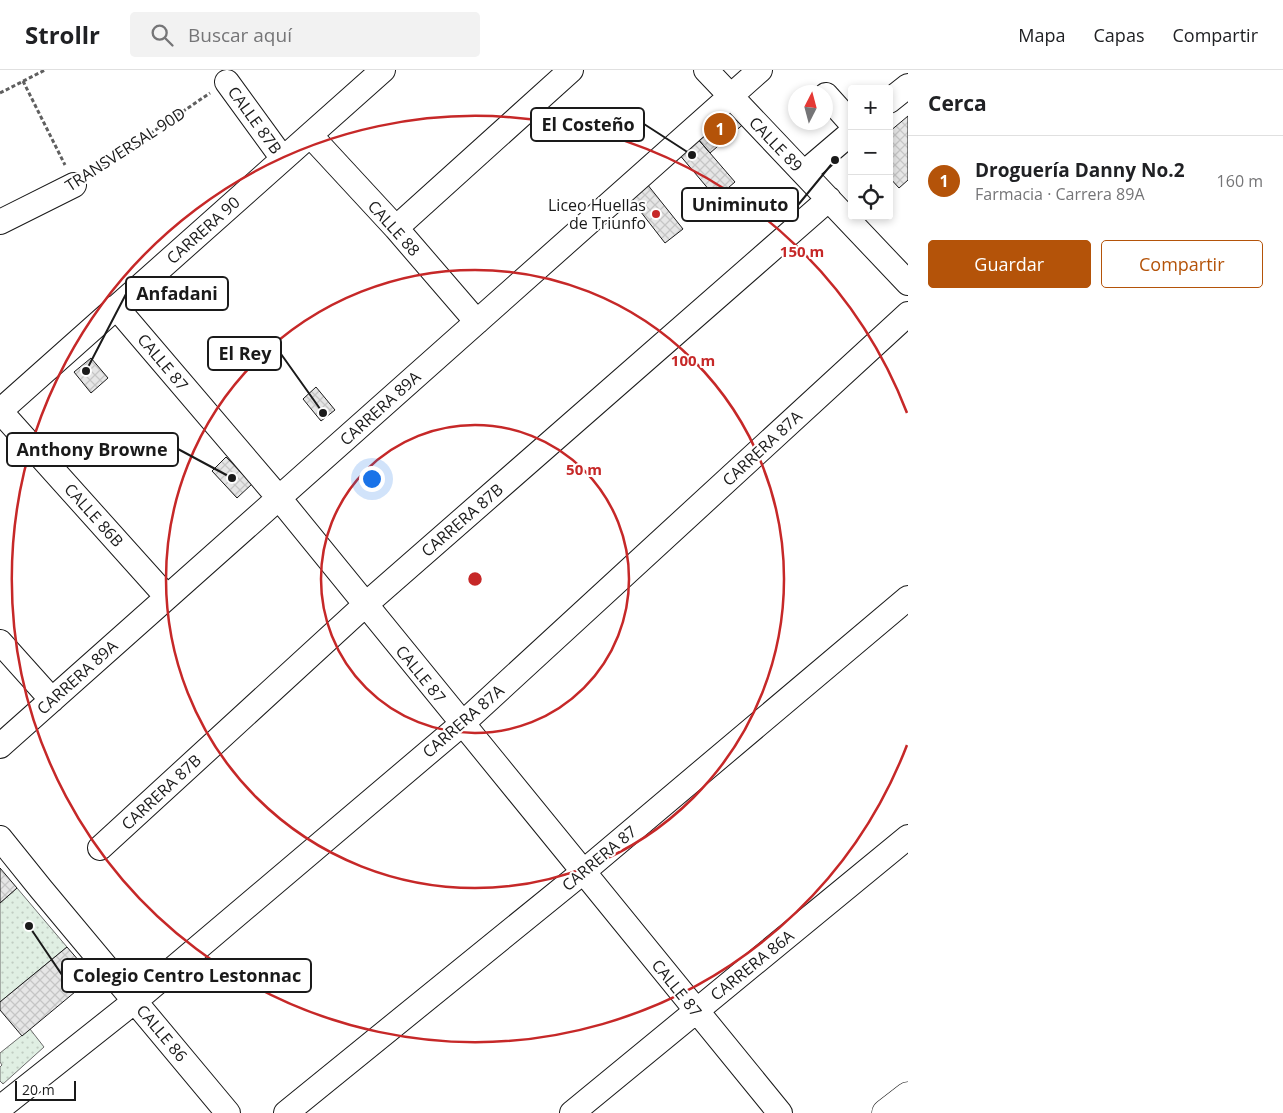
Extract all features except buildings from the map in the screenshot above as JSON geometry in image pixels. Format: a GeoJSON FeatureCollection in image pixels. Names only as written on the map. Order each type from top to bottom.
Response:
{"type":"FeatureCollection","features":[{"type":"Feature","properties":{"kind":"main road"},"geometry":{"type":"LineString","coordinates":[[886,1113],[908,1096]]}},
{"type":"Feature","properties":{"kind":"street","name":"CARRERA 90"},"geometry":{"type":"LineString","coordinates":[[0,411],[383,70]]}},
{"type":"Feature","properties":{"kind":"street"},"geometry":{"type":"LineString","coordinates":[[396,228],[571,70]]}},
{"type":"Feature","properties":{"kind":"street","name":"CALLE 89"},"geometry":{"type":"LineString","coordinates":[[706,70],[908,282]]}},
{"type":"Feature","properties":{"kind":"street","name":"CARRERA 89A"},"geometry":{"type":"LineString","coordinates":[[0,746],[760,70]]}},
{"type":"Feature","properties":{"kind":"street","name":"CALLE 87B"},"geometry":{"type":"LineString","coordinates":[[227,82],[283,159]]}},
{"type":"Feature","properties":{"kind":"street"},"geometry":{"type":"LineString","coordinates":[[893,98],[908,86]]}},
{"type":"Feature","properties":{"kind":"street"},"geometry":{"type":"LineString","coordinates":[[833,102],[848,119]]}},
{"type":"Feature","properties":{"kind":"street","name":"CALLE 88"},"geometry":{"type":"LineString","coordinates":[[310,135],[396,228],[477,322]]}},
{"type":"Feature","properties":{"kind":"street"},"geometry":{"type":"LineString","coordinates":[[804,173],[848,135]]}},
{"type":"Feature","properties":{"kind":"street","name":"TRANSVERSAL 90D"},"geometry":{"type":"LineString","coordinates":[[0,222],[74,185]]}},
{"type":"Feature","properties":{"kind":"street","name":"CARRERA 87B"},"geometry":{"type":"LineString","coordinates":[[100,848],[365,605],[828,199]]}},
{"type":"Feature","properties":{"kind":"street","name":"CALLE 87"},"geometry":{"type":"LineString","coordinates":[[116,308],[279,498],[780,1113]]}},
{"type":"Feature","properties":{"kind":"street","name":"CARRERA 87A"},"geometry":{"type":"LineString","coordinates":[[0,1108],[135,1001],[462,724],[908,314]]}},
{"type":"Feature","properties":{"kind":"street","name":"CALLE 86B"},"geometry":{"type":"LineString","coordinates":[[0,411],[167,597]]}},
{"type":"Feature","properties":{"kind":"street","name":"CARRERA 87"},"geometry":{"type":"LineString","coordinates":[[286,1113],[583,872],[908,598]]}},
{"type":"Feature","properties":{"kind":"street"},"geometry":{"type":"LineString","coordinates":[[0,642],[52,700]]}},
{"type":"Feature","properties":{"kind":"street","name":"CARRERA 86A"},"geometry":{"type":"LineString","coordinates":[[572,1113],[908,837]]}},
{"type":"Feature","properties":{"kind":"street","name":"CALLE 86"},"geometry":{"type":"LineString","coordinates":[[0,838],[228,1113]]}},
{"type":"Feature","properties":{"kind":"path"},"geometry":{"type":"LineString","coordinates":[[0,92],[45,70]]}},
{"type":"Feature","properties":{"kind":"path"},"geometry":{"type":"LineString","coordinates":[[23,81],[74,185]]}},
{"type":"Feature","properties":{"kind":"path","name":"TRANSVERSAL 90D"},"geometry":{"type":"LineString","coordinates":[[74,185],[227,82]]}},
{"type":"Feature","properties":{"kind":"green space"},"geometry":{"type":"Polygon","coordinates":[[[17,888],[67,947],[0,1002],[0,903],[17,888]]]}},
{"type":"Feature","properties":{"kind":"green space"},"geometry":{"type":"Polygon","coordinates":[[[30,1029],[44,1047],[3,1084],[0,1081],[0,1067],[2,1065],[0,1053],[30,1029]]]}},
{"type":"Feature","properties":{"kind":"place","name":"Droguería Danny No.2"},"geometry":{"type":"Point","coordinates":[720,129]}},
{"type":"Feature","properties":{"kind":"place","name":"El Costeño"},"geometry":{"type":"Point","coordinates":[692,155]}},
{"type":"Feature","properties":{"kind":"place","name":"Uniminuto"},"geometry":{"type":"Point","coordinates":[835,160]}},
{"type":"Feature","properties":{"kind":"place","name":"Liceo Huellas de Triunfo"},"geometry":{"type":"Point","coordinates":[656,214]}},
{"type":"Feature","properties":{"kind":"place","name":"Anfadani"},"geometry":{"type":"Point","coordinates":[86,371]}},
{"type":"Feature","properties":{"kind":"place","name":"El Rey"},"geometry":{"type":"Point","coordinates":[323,413]}},
{"type":"Feature","properties":{"kind":"place","name":"Anthony Browne"},"geometry":{"type":"Point","coordinates":[232,478]}},
{"type":"Feature","properties":{"kind":"place","name":"Colegio Centro Lestonnac"},"geometry":{"type":"Point","coordinates":[29,926]}}]}
